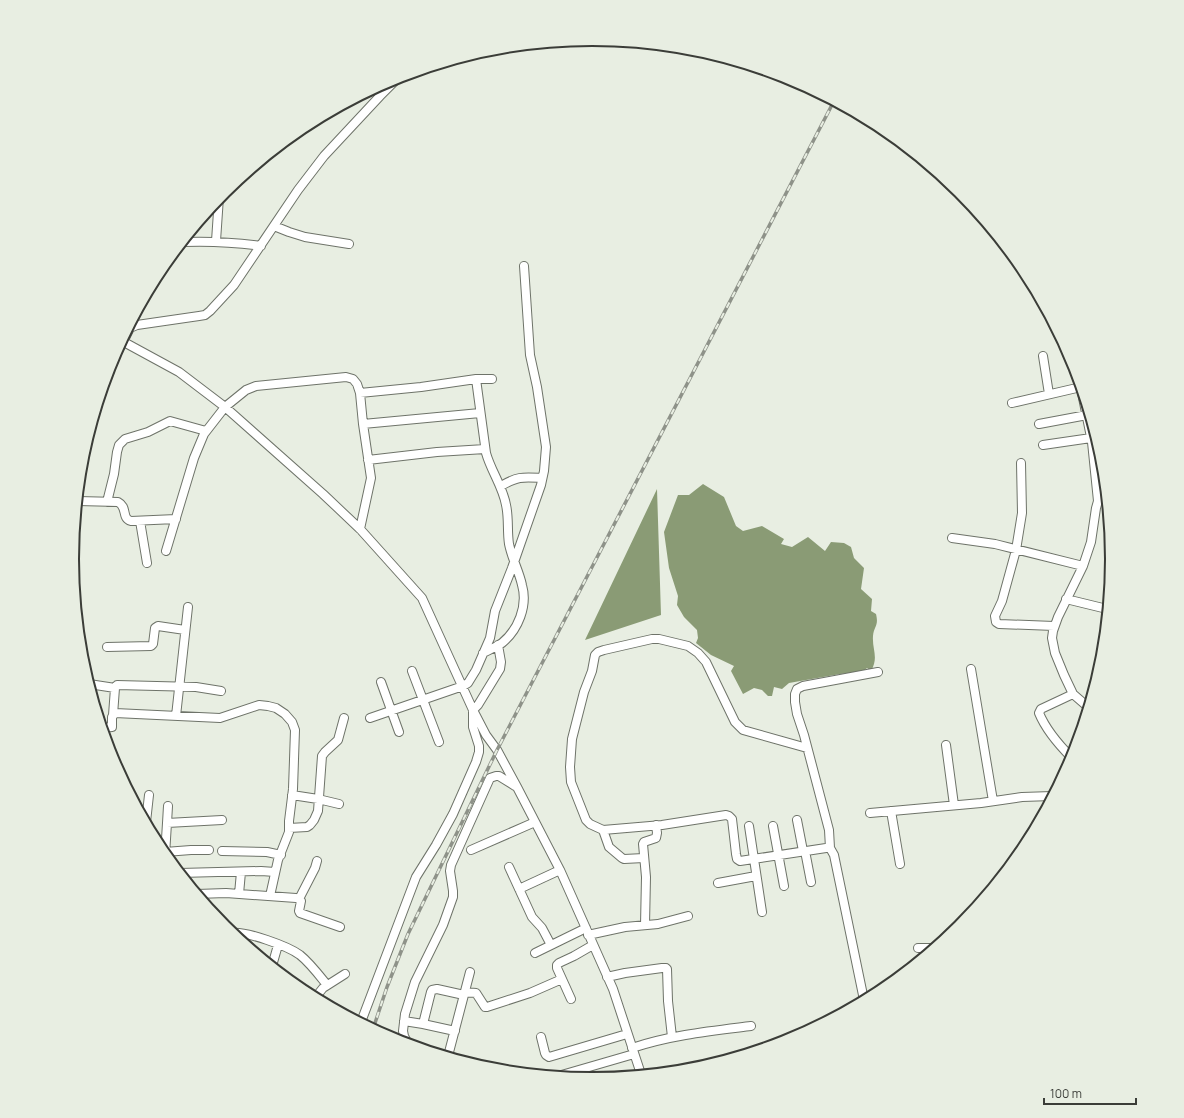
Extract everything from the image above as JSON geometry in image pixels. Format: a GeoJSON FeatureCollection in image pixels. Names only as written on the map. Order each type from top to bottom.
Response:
{"type":"FeatureCollection","features":[{"type":"Feature","properties":{"kind":"street"},"geometry":{"type":"LineString","coordinates":[[135,326],[199,316],[210,311],[234,285],[298,190],[324,156],[387,89]]}},
{"type":"Feature","properties":{"kind":"street"},"geometry":{"type":"LineString","coordinates":[[216,241],[218,208]]}},
{"type":"Feature","properties":{"kind":"street"},"geometry":{"type":"LineString","coordinates":[[274,226],[296,235],[349,244]]}},
{"type":"Feature","properties":{"kind":"street"},"geometry":{"type":"LineString","coordinates":[[191,239],[234,242],[261,246]]}},
{"type":"Feature","properties":{"kind":"street"},"geometry":{"type":"LineString","coordinates":[[370,718],[468,683],[490,638],[495,611],[514,563],[544,471],[546,447],[537,387],[530,355],[524,266]]}},
{"type":"Feature","properties":{"kind":"street"},"geometry":{"type":"LineString","coordinates":[[127,343],[179,372],[225,407],[360,529],[422,598],[473,710],[486,735],[497,750],[560,870],[613,990],[640,1070]]}},
{"type":"Feature","properties":{"kind":"street"},"geometry":{"type":"LineString","coordinates":[[1043,356],[1049,394]]}},
{"type":"Feature","properties":{"kind":"street"},"geometry":{"type":"LineString","coordinates":[[166,551],[194,458],[206,431],[225,407],[246,390],[256,386],[338,377],[353,379],[357,384],[360,393],[371,478],[360,529]]}},
{"type":"Feature","properties":{"kind":"street"},"geometry":{"type":"LineString","coordinates":[[360,393],[421,387],[476,379],[492,379]]}},
{"type":"Feature","properties":{"kind":"street"},"geometry":{"type":"LineString","coordinates":[[476,379],[486,449],[490,465],[501,486],[506,505],[509,544],[524,594],[523,608],[513,631],[502,643],[483,653]]}},
{"type":"Feature","properties":{"kind":"street"},"geometry":{"type":"LineString","coordinates":[[1012,403],[1076,388]]}},
{"type":"Feature","properties":{"kind":"street"},"geometry":{"type":"LineString","coordinates":[[363,424],[480,413]]}},
{"type":"Feature","properties":{"kind":"street"},"geometry":{"type":"LineString","coordinates":[[1040,424],[1085,415]]}},
{"type":"Feature","properties":{"kind":"street"},"geometry":{"type":"LineString","coordinates":[[107,502],[119,444],[125,439],[148,432],[170,421],[206,431]]}},
{"type":"Feature","properties":{"kind":"street"},"geometry":{"type":"LineString","coordinates":[[1043,445],[1091,441]]}},
{"type":"Feature","properties":{"kind":"street"},"geometry":{"type":"LineString","coordinates":[[368,460],[437,452],[486,449]]}},
{"type":"Feature","properties":{"kind":"street"},"geometry":{"type":"LineString","coordinates":[[1021,463],[1022,513],[1016,550],[1002,601],[995,616],[996,622],[1000,624],[1054,626]]}},
{"type":"Feature","properties":{"kind":"street"},"geometry":{"type":"LineString","coordinates":[[501,486],[512,480],[523,477],[542,478]]}},
{"type":"Feature","properties":{"kind":"street"},"geometry":{"type":"LineString","coordinates":[[1084,703],[1073,694],[1052,643],[1052,638],[1054,626],[1083,566],[1091,542],[1096,508],[1102,499]]}},
{"type":"Feature","properties":{"kind":"street"},"geometry":{"type":"LineString","coordinates":[[82,501],[118,502],[123,507],[125,517],[132,521],[176,519]]}},
{"type":"Feature","properties":{"kind":"street"},"geometry":{"type":"LineString","coordinates":[[140,521],[147,563]]}},
{"type":"Feature","properties":{"kind":"street"},"geometry":{"type":"LineString","coordinates":[[952,538],[995,544],[1083,566]]}},
{"type":"Feature","properties":{"kind":"street"},"geometry":{"type":"LineString","coordinates":[[1066,600],[1103,608]]}},
{"type":"Feature","properties":{"kind":"street"},"geometry":{"type":"LineString","coordinates":[[176,716],[188,607]]}},
{"type":"Feature","properties":{"kind":"street"},"geometry":{"type":"LineString","coordinates":[[108,648],[151,646],[153,644],[155,628],[158,626],[186,630]]}},
{"type":"Feature","properties":{"kind":"street"},"geometry":{"type":"LineString","coordinates":[[807,748],[743,730],[735,722],[706,662],[698,653],[688,646],[659,639],[652,639],[598,652],[595,655],[592,671],[584,692],[572,739],[570,767],[571,782],[586,820],[590,824],[603,830],[656,825],[726,815],[732,819],[737,858],[740,860],[830,848]]}},
{"type":"Feature","properties":{"kind":"street"},"geometry":{"type":"LineString","coordinates":[[363,1018],[416,877],[453,814],[476,762],[479,746],[473,727],[473,710],[478,705],[500,669],[501,662],[498,645]]}},
{"type":"Feature","properties":{"kind":"street"},"geometry":{"type":"LineString","coordinates":[[971,668],[993,801]]}},
{"type":"Feature","properties":{"kind":"street"},"geometry":{"type":"LineString","coordinates":[[412,671],[439,742]]}},
{"type":"Feature","properties":{"kind":"street"},"geometry":{"type":"LineString","coordinates":[[863,994],[834,855],[830,848],[829,830],[797,714],[795,694],[797,689],[803,686],[878,672]]}},
{"type":"Feature","properties":{"kind":"street"},"geometry":{"type":"LineString","coordinates":[[381,682],[399,732]]}},
{"type":"Feature","properties":{"kind":"street"},"geometry":{"type":"LineString","coordinates":[[94,685],[115,688],[117,685],[196,687],[220,691]]}},
{"type":"Feature","properties":{"kind":"street"},"geometry":{"type":"LineString","coordinates":[[107,727],[112,727],[115,688]]}},
{"type":"Feature","properties":{"kind":"street"},"geometry":{"type":"LineString","coordinates":[[1067,752],[1045,724],[1039,713],[1041,709],[1073,694]]}},
{"type":"Feature","properties":{"kind":"street"},"geometry":{"type":"LineString","coordinates":[[113,715],[115,713],[220,718],[259,706],[268,706],[276,708],[285,714],[292,722],[295,730],[289,832],[280,855],[270,896]]}},
{"type":"Feature","properties":{"kind":"street"},"geometry":{"type":"LineString","coordinates":[[289,828],[307,827],[314,820],[318,811],[322,756],[324,752],[338,740],[344,718]]}},
{"type":"Feature","properties":{"kind":"street"},"geometry":{"type":"LineString","coordinates":[[946,745],[954,805]]}},
{"type":"Feature","properties":{"kind":"street"},"geometry":{"type":"LineString","coordinates":[[404,1036],[404,1021],[415,982],[443,925],[453,897],[450,871],[451,865],[487,782],[492,777],[499,776],[517,787]]}},
{"type":"Feature","properties":{"kind":"street"},"geometry":{"type":"LineString","coordinates":[[147,813],[149,795]]}},
{"type":"Feature","properties":{"kind":"street"},"geometry":{"type":"LineString","coordinates":[[292,795],[339,804]]}},
{"type":"Feature","properties":{"kind":"street"},"geometry":{"type":"LineString","coordinates":[[870,813],[1022,797],[1047,796]]}},
{"type":"Feature","properties":{"kind":"street"},"geometry":{"type":"LineString","coordinates":[[166,845],[168,806]]}},
{"type":"Feature","properties":{"kind":"street"},"geometry":{"type":"LineString","coordinates":[[891,811],[900,864]]}},
{"type":"Feature","properties":{"kind":"street"},"geometry":{"type":"LineString","coordinates":[[167,823],[222,820]]}},
{"type":"Feature","properties":{"kind":"street"},"geometry":{"type":"LineString","coordinates":[[797,820],[811,882]]}},
{"type":"Feature","properties":{"kind":"street"},"geometry":{"type":"LineString","coordinates":[[471,850],[535,822]]}},
{"type":"Feature","properties":{"kind":"street"},"geometry":{"type":"LineString","coordinates":[[646,926],[646,877],[643,842],[656,838],[656,825]]}},
{"type":"Feature","properties":{"kind":"street"},"geometry":{"type":"LineString","coordinates":[[749,826],[762,912]]}},
{"type":"Feature","properties":{"kind":"street"},"geometry":{"type":"LineString","coordinates":[[772,826],[784,886]]}},
{"type":"Feature","properties":{"kind":"street"},"geometry":{"type":"LineString","coordinates":[[603,830],[609,847],[622,858],[644,858]]}},
{"type":"Feature","properties":{"kind":"street"},"geometry":{"type":"LineString","coordinates":[[171,852],[208,850]]}},
{"type":"Feature","properties":{"kind":"street"},"geometry":{"type":"LineString","coordinates":[[222,851],[267,852],[280,855]]}},
{"type":"Feature","properties":{"kind":"street"},"geometry":{"type":"LineString","coordinates":[[317,861],[299,899],[301,903],[299,911],[300,913],[340,927]]}},
{"type":"Feature","properties":{"kind":"street"},"geometry":{"type":"LineString","coordinates":[[509,867],[532,917],[542,928],[551,945]]}},
{"type":"Feature","properties":{"kind":"street"},"geometry":{"type":"LineString","coordinates":[[519,890],[560,870]]}},
{"type":"Feature","properties":{"kind":"street"},"geometry":{"type":"LineString","coordinates":[[239,894],[241,872]]}},
{"type":"Feature","properties":{"kind":"street"},"geometry":{"type":"LineString","coordinates":[[187,873],[275,872]]}},
{"type":"Feature","properties":{"kind":"street"},"geometry":{"type":"LineString","coordinates":[[718,882],[756,876]]}},
{"type":"Feature","properties":{"kind":"street"},"geometry":{"type":"LineString","coordinates":[[203,894],[226,893],[299,899]]}},
{"type":"Feature","properties":{"kind":"street"},"geometry":{"type":"LineString","coordinates":[[535,953],[551,945],[587,932],[646,926],[688,916]]}},
{"type":"Feature","properties":{"kind":"street"},"geometry":{"type":"LineString","coordinates":[[240,932],[265,939],[300,955],[328,985]]}},
{"type":"Feature","properties":{"kind":"street"},"geometry":{"type":"LineString","coordinates":[[274,961],[278,945]]}},
{"type":"Feature","properties":{"kind":"street"},"geometry":{"type":"LineString","coordinates":[[571,999],[557,965],[593,945]]}},
{"type":"Feature","properties":{"kind":"street"},"geometry":{"type":"LineString","coordinates":[[918,948],[926,948]]}},
{"type":"Feature","properties":{"kind":"street"},"geometry":{"type":"LineString","coordinates":[[607,977],[625,973],[666,968],[672,1037]]}},
{"type":"Feature","properties":{"kind":"street"},"geometry":{"type":"LineString","coordinates":[[449,1052],[470,972]]}},
{"type":"Feature","properties":{"kind":"street"},"geometry":{"type":"LineString","coordinates":[[319,994],[328,985],[345,974]]}},
{"type":"Feature","properties":{"kind":"street"},"geometry":{"type":"LineString","coordinates":[[423,1024],[432,990],[437,989],[464,993],[476,993],[485,1007],[487,1007],[530,993],[562,979]]}},
{"type":"Feature","properties":{"kind":"street"},"geometry":{"type":"LineString","coordinates":[[404,1021],[455,1031]]}},
{"type":"Feature","properties":{"kind":"street"},"geometry":{"type":"LineString","coordinates":[[572,1071],[633,1051],[650,1042],[672,1037],[751,1026]]}},
{"type":"Feature","properties":{"kind":"street"},"geometry":{"type":"LineString","coordinates":[[541,1036],[545,1053],[549,1057],[627,1034]]}},
{"type":"Feature","properties":{"kind":"shaded area"},"geometry":{"type":"Polygon","coordinates":[[[703,484],[724,497],[736,526],[743,531],[762,526],[784,539],[781,544],[792,547],[808,537],[825,551],[831,542],[844,543],[851,547],[854,558],[864,568],[861,589],[872,599],[871,611],[876,614],[877,618],[877,624],[873,636],[875,662],[871,671],[867,668],[856,673],[840,674],[789,683],[782,689],[774,687],[772,696],[768,696],[762,690],[754,688],[743,694],[731,671],[734,666],[711,655],[696,643],[698,638],[697,630],[684,617],[677,605],[678,596],[669,568],[664,532],[678,495],[689,495],[703,484]]]}},
{"type":"Feature","properties":{"kind":"shaded area"},"geometry":{"type":"Polygon","coordinates":[[[657,489],[661,615],[585,640],[657,489]]]}},
{"type":"Feature","properties":{"kind":"railway"},"geometry":{"type":"LineString","coordinates":[[375,1023],[387,987],[408,934],[497,750],[831,106]]}}]}
